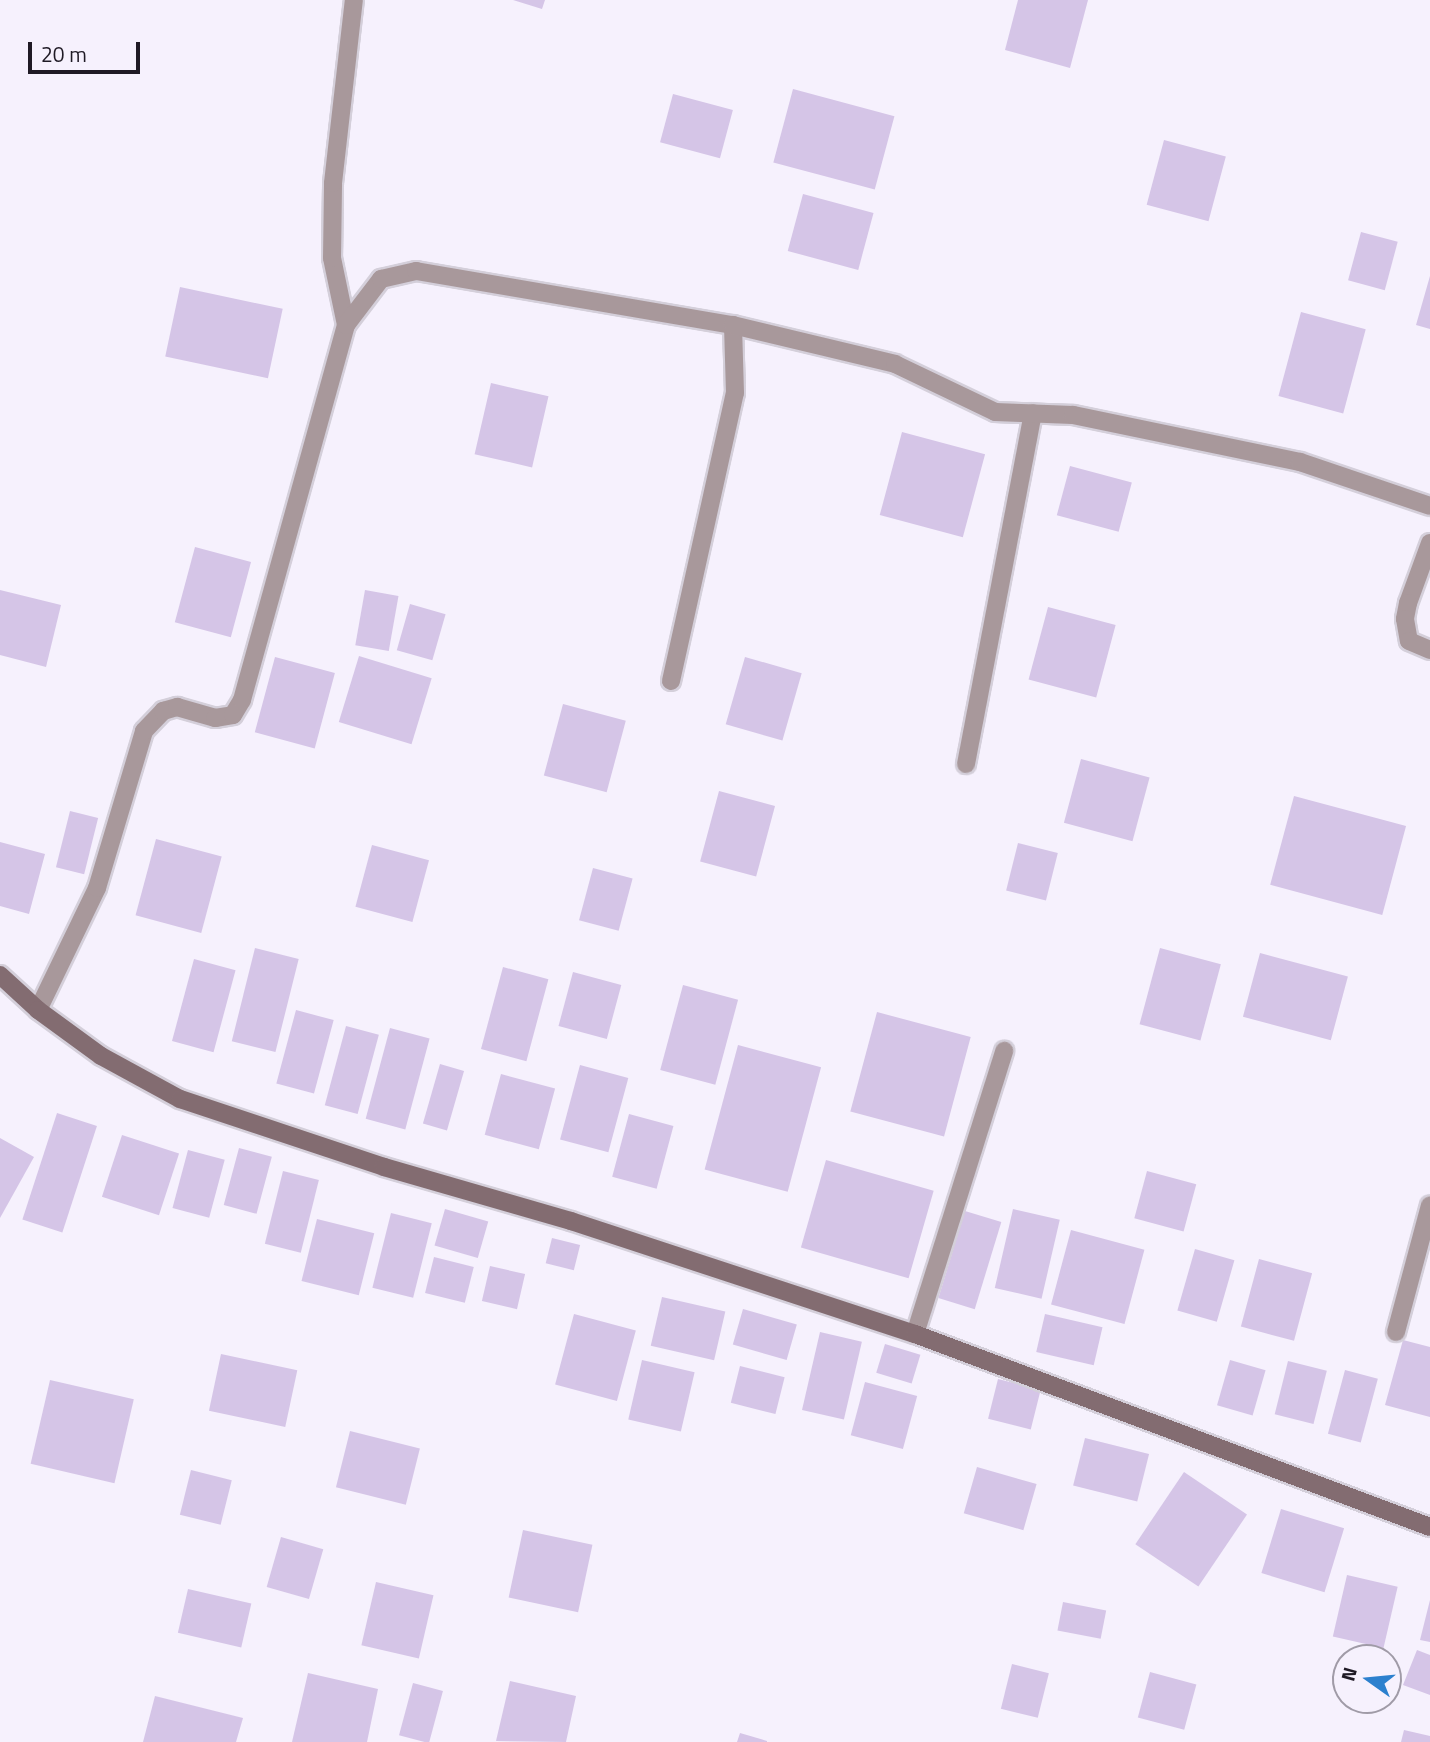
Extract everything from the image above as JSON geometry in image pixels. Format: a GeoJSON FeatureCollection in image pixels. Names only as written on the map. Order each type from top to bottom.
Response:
{"type":"FeatureCollection","features":[{"type":"Feature","properties":{"kind":"main road"},"geometry":{"type":"LineString","coordinates":[[0,975],[38,1010],[101,1056],[180,1099],[384,1167],[570,1221],[915,1334],[1430,1527]]}},
{"type":"Feature","properties":{"kind":"street"},"geometry":{"type":"LineString","coordinates":[[346,325],[332,258],[333,183],[354,0]]}},
{"type":"Feature","properties":{"kind":"street"},"geometry":{"type":"LineString","coordinates":[[38,1010],[97,888],[144,731],[163,711],[177,707],[215,718],[233,715],[242,700],[346,325],[381,279],[416,271],[733,325],[895,364],[995,412],[1073,415],[1300,463],[1430,506]]}},
{"type":"Feature","properties":{"kind":"street"},"geometry":{"type":"LineString","coordinates":[[671,681],[735,393],[733,325]]}},
{"type":"Feature","properties":{"kind":"street"},"geometry":{"type":"LineString","coordinates":[[967,764],[1034,413]]}},
{"type":"Feature","properties":{"kind":"street"},"geometry":{"type":"LineString","coordinates":[[1430,543],[1408,603],[1405,619],[1409,641],[1430,650]]}},
{"type":"Feature","properties":{"kind":"street"},"geometry":{"type":"LineString","coordinates":[[915,1334],[1004,1051]]}},
{"type":"Feature","properties":{"kind":"street"},"geometry":{"type":"LineString","coordinates":[[1396,1332],[1430,1205]]}},
{"type":"Feature","properties":{"kind":"building"},"geometry":{"type":"Polygon","coordinates":[[[513,0],[545,0],[542,9],[513,0]]]}},
{"type":"Feature","properties":{"kind":"building"},"geometry":{"type":"Polygon","coordinates":[[[1018,0],[1088,0],[1070,68],[1005,50],[1018,0]]]}},
{"type":"Feature","properties":{"kind":"building"},"geometry":{"type":"Polygon","coordinates":[[[793,89],[894,116],[875,190],[773,162],[793,89]]]}},
{"type":"Feature","properties":{"kind":"building"},"geometry":{"type":"Polygon","coordinates":[[[673,94],[733,110],[720,158],[660,142],[673,94]]]}},
{"type":"Feature","properties":{"kind":"building"},"geometry":{"type":"Polygon","coordinates":[[[1164,140],[1226,157],[1208,221],[1147,205],[1164,140]]]}},
{"type":"Feature","properties":{"kind":"building"},"geometry":{"type":"Polygon","coordinates":[[[803,194],[874,213],[858,270],[788,251],[803,194]]]}},
{"type":"Feature","properties":{"kind":"building"},"geometry":{"type":"Polygon","coordinates":[[[1361,232],[1398,242],[1385,290],[1348,280],[1361,232]]]}},
{"type":"Feature","properties":{"kind":"building"},"geometry":{"type":"Polygon","coordinates":[[[1430,276],[1430,329],[1416,325],[1430,276]]]}},
{"type":"Feature","properties":{"kind":"building"},"geometry":{"type":"Polygon","coordinates":[[[180,287],[283,309],[268,378],[165,356],[180,287]]]}},
{"type":"Feature","properties":{"kind":"building"},"geometry":{"type":"Polygon","coordinates":[[[1301,312],[1366,329],[1343,413],[1278,396],[1301,312]]]}},
{"type":"Feature","properties":{"kind":"building"},"geometry":{"type":"Polygon","coordinates":[[[491,383],[548,396],[532,467],[475,454],[491,383]]]}},
{"type":"Feature","properties":{"kind":"building"},"geometry":{"type":"Polygon","coordinates":[[[902,432],[985,454],[963,537],[880,515],[902,432]]]}},
{"type":"Feature","properties":{"kind":"building"},"geometry":{"type":"Polygon","coordinates":[[[1070,466],[1132,483],[1119,532],[1057,515],[1070,466]]]}},
{"type":"Feature","properties":{"kind":"building"},"geometry":{"type":"Polygon","coordinates":[[[195,547],[251,562],[231,637],[175,622],[195,547]]]}},
{"type":"Feature","properties":{"kind":"building"},"geometry":{"type":"Polygon","coordinates":[[[0,590],[61,605],[46,667],[0,655],[0,590]]]}},
{"type":"Feature","properties":{"kind":"building"},"geometry":{"type":"Polygon","coordinates":[[[365,590],[398,596],[389,651],[355,645],[365,590]]]}},
{"type":"Feature","properties":{"kind":"building"},"geometry":{"type":"Polygon","coordinates":[[[410,604],[446,614],[432,660],[397,650],[410,604]]]}},
{"type":"Feature","properties":{"kind":"building"},"geometry":{"type":"Polygon","coordinates":[[[1048,607],[1116,625],[1096,698],[1029,679],[1048,607]]]}},
{"type":"Feature","properties":{"kind":"building"},"geometry":{"type":"Polygon","coordinates":[[[359,656],[432,678],[412,744],[339,722],[359,656]]]}},
{"type":"Feature","properties":{"kind":"building"},"geometry":{"type":"Polygon","coordinates":[[[275,657],[335,673],[315,748],[255,732],[275,657]]]}},
{"type":"Feature","properties":{"kind":"building"},"geometry":{"type":"Polygon","coordinates":[[[745,657],[802,673],[782,741],[726,724],[745,657]]]}},
{"type":"Feature","properties":{"kind":"building"},"geometry":{"type":"Polygon","coordinates":[[[563,704],[626,721],[607,792],[544,775],[563,704]]]}},
{"type":"Feature","properties":{"kind":"building"},"geometry":{"type":"Polygon","coordinates":[[[1081,759],[1150,777],[1132,841],[1064,823],[1081,759]]]}},
{"type":"Feature","properties":{"kind":"building"},"geometry":{"type":"Polygon","coordinates":[[[719,791],[775,806],[756,877],[700,862],[719,791]]]}},
{"type":"Feature","properties":{"kind":"building"},"geometry":{"type":"Polygon","coordinates":[[[1294,796],[1406,826],[1382,915],[1270,885],[1294,796]]]}},
{"type":"Feature","properties":{"kind":"building"},"geometry":{"type":"Polygon","coordinates":[[[70,811],[98,818],[84,874],[56,867],[70,811]]]}},
{"type":"Feature","properties":{"kind":"building"},"geometry":{"type":"Polygon","coordinates":[[[156,839],[222,857],[201,933],[136,915],[156,839]]]}},
{"type":"Feature","properties":{"kind":"building"},"geometry":{"type":"Polygon","coordinates":[[[0,842],[45,854],[29,914],[0,906],[0,842]]]}},
{"type":"Feature","properties":{"kind":"building"},"geometry":{"type":"Polygon","coordinates":[[[1018,843],[1058,853],[1046,900],[1006,891],[1018,843]]]}},
{"type":"Feature","properties":{"kind":"building"},"geometry":{"type":"Polygon","coordinates":[[[372,845],[429,860],[412,922],[355,907],[372,845]]]}},
{"type":"Feature","properties":{"kind":"building"},"geometry":{"type":"Polygon","coordinates":[[[593,868],[633,879],[619,931],[579,920],[593,868]]]}},
{"type":"Feature","properties":{"kind":"building"},"geometry":{"type":"Polygon","coordinates":[[[255,948],[299,959],[275,1052],[232,1041],[255,948]]]}},
{"type":"Feature","properties":{"kind":"building"},"geometry":{"type":"Polygon","coordinates":[[[1160,948],[1221,964],[1200,1041],[1140,1024],[1160,948]]]}},
{"type":"Feature","properties":{"kind":"building"},"geometry":{"type":"Polygon","coordinates":[[[1260,953],[1348,977],[1331,1040],[1243,1017],[1260,953]]]}},
{"type":"Feature","properties":{"kind":"building"},"geometry":{"type":"Polygon","coordinates":[[[194,959],[236,970],[214,1052],[172,1041],[194,959]]]}},
{"type":"Feature","properties":{"kind":"building"},"geometry":{"type":"Polygon","coordinates":[[[503,967],[548,979],[526,1061],[481,1049],[503,967]]]}},
{"type":"Feature","properties":{"kind":"building"},"geometry":{"type":"Polygon","coordinates":[[[573,972],[621,985],[607,1039],[559,1026],[573,972]]]}},
{"type":"Feature","properties":{"kind":"building"},"geometry":{"type":"Polygon","coordinates":[[[683,985],[738,1000],[715,1085],[660,1070],[683,985]]]}},
{"type":"Feature","properties":{"kind":"building"},"geometry":{"type":"Polygon","coordinates":[[[296,1010],[334,1020],[314,1094],[276,1083],[296,1010]]]}},
{"type":"Feature","properties":{"kind":"building"},"geometry":{"type":"Polygon","coordinates":[[[877,1012],[971,1037],[944,1137],[850,1111],[877,1012]]]}},
{"type":"Feature","properties":{"kind":"building"},"geometry":{"type":"Polygon","coordinates":[[[346,1026],[379,1035],[358,1114],[325,1105],[346,1026]]]}},
{"type":"Feature","properties":{"kind":"building"},"geometry":{"type":"Polygon","coordinates":[[[390,1028],[430,1039],[405,1129],[366,1119],[390,1028]]]}},
{"type":"Feature","properties":{"kind":"building"},"geometry":{"type":"Polygon","coordinates":[[[738,1045],[821,1067],[788,1192],[705,1170],[738,1045]]]}},
{"type":"Feature","properties":{"kind":"building"},"geometry":{"type":"Polygon","coordinates":[[[440,1064],[464,1071],[447,1130],[423,1124],[440,1064]]]}},
{"type":"Feature","properties":{"kind":"building"},"geometry":{"type":"Polygon","coordinates":[[[580,1065],[628,1078],[608,1152],[560,1139],[580,1065]]]}},
{"type":"Feature","properties":{"kind":"building"},"geometry":{"type":"Polygon","coordinates":[[[501,1074],[555,1088],[539,1149],[485,1135],[501,1074]]]}},
{"type":"Feature","properties":{"kind":"building"},"geometry":{"type":"Polygon","coordinates":[[[57,1113],[97,1126],[62,1232],[22,1220],[57,1113]]]}},
{"type":"Feature","properties":{"kind":"building"},"geometry":{"type":"Polygon","coordinates":[[[629,1114],[673,1126],[657,1189],[612,1177],[629,1114]]]}},
{"type":"Feature","properties":{"kind":"building"},"geometry":{"type":"Polygon","coordinates":[[[122,1135],[179,1154],[159,1215],[102,1197],[122,1135]]]}},
{"type":"Feature","properties":{"kind":"building"},"geometry":{"type":"Polygon","coordinates":[[[0,1138],[34,1157],[0,1218],[0,1138]]]}},
{"type":"Feature","properties":{"kind":"building"},"geometry":{"type":"Polygon","coordinates":[[[239,1148],[272,1157],[257,1214],[224,1205],[239,1148]]]}},
{"type":"Feature","properties":{"kind":"building"},"geometry":{"type":"Polygon","coordinates":[[[188,1150],[225,1160],[209,1218],[172,1208],[188,1150]]]}},
{"type":"Feature","properties":{"kind":"building"},"geometry":{"type":"Polygon","coordinates":[[[826,1160],[934,1191],[909,1278],[801,1247],[826,1160]]]}},
{"type":"Feature","properties":{"kind":"building"},"geometry":{"type":"Polygon","coordinates":[[[283,1171],[319,1180],[301,1253],[265,1244],[283,1171]]]}},
{"type":"Feature","properties":{"kind":"building"},"geometry":{"type":"Polygon","coordinates":[[[1147,1171],[1196,1184],[1184,1232],[1134,1218],[1147,1171]]]}},
{"type":"Feature","properties":{"kind":"building"},"geometry":{"type":"Polygon","coordinates":[[[445,1209],[488,1221],[478,1258],[435,1246],[445,1209]]]}},
{"type":"Feature","properties":{"kind":"building"},"geometry":{"type":"Polygon","coordinates":[[[1013,1209],[1060,1220],[1042,1299],[995,1288],[1013,1209]]]}},
{"type":"Feature","properties":{"kind":"building"},"geometry":{"type":"Polygon","coordinates":[[[965,1211],[1001,1222],[975,1309],[938,1298],[965,1211]]]}},
{"type":"Feature","properties":{"kind":"building"},"geometry":{"type":"Polygon","coordinates":[[[391,1213],[432,1223],[413,1298],[372,1288],[391,1213]]]}},
{"type":"Feature","properties":{"kind":"building"},"geometry":{"type":"Polygon","coordinates":[[[317,1219],[374,1233],[359,1295],[302,1281],[317,1219]]]}},
{"type":"Feature","properties":{"kind":"building"},"geometry":{"type":"Polygon","coordinates":[[[1071,1230],[1144,1250],[1124,1324],[1051,1304],[1071,1230]]]}},
{"type":"Feature","properties":{"kind":"building"},"geometry":{"type":"Polygon","coordinates":[[[552,1238],[580,1245],[574,1270],[546,1263],[552,1238]]]}},
{"type":"Feature","properties":{"kind":"building"},"geometry":{"type":"Polygon","coordinates":[[[1195,1249],[1234,1260],[1217,1322],[1177,1311],[1195,1249]]]}},
{"type":"Feature","properties":{"kind":"building"},"geometry":{"type":"Polygon","coordinates":[[[434,1257],[474,1267],[465,1303],[425,1293],[434,1257]]]}},
{"type":"Feature","properties":{"kind":"building"},"geometry":{"type":"Polygon","coordinates":[[[1259,1259],[1312,1273],[1294,1341],[1241,1327],[1259,1259]]]}},
{"type":"Feature","properties":{"kind":"building"},"geometry":{"type":"Polygon","coordinates":[[[490,1266],[525,1274],[517,1309],[482,1301],[490,1266]]]}},
{"type":"Feature","properties":{"kind":"building"},"geometry":{"type":"Polygon","coordinates":[[[662,1297],[725,1312],[714,1360],[651,1346],[662,1297]]]}},
{"type":"Feature","properties":{"kind":"building"},"geometry":{"type":"Polygon","coordinates":[[[743,1309],[797,1324],[787,1360],[733,1345],[743,1309]]]}},
{"type":"Feature","properties":{"kind":"building"},"geometry":{"type":"Polygon","coordinates":[[[574,1314],[636,1331],[617,1401],[555,1385],[574,1314]]]}},
{"type":"Feature","properties":{"kind":"building"},"geometry":{"type":"Polygon","coordinates":[[[1045,1314],[1102,1327],[1094,1365],[1036,1352],[1045,1314]]]}},
{"type":"Feature","properties":{"kind":"building"},"geometry":{"type":"Polygon","coordinates":[[[820,1332],[862,1342],[844,1420],[802,1410],[820,1332]]]}},
{"type":"Feature","properties":{"kind":"building"},"geometry":{"type":"Polygon","coordinates":[[[1403,1340],[1430,1347],[1430,1417],[1385,1405],[1403,1340]]]}},
{"type":"Feature","properties":{"kind":"building"},"geometry":{"type":"Polygon","coordinates":[[[885,1344],[920,1355],[912,1384],[876,1373],[885,1344]]]}},
{"type":"Feature","properties":{"kind":"building"},"geometry":{"type":"Polygon","coordinates":[[[221,1354],[297,1370],[285,1427],[209,1411],[221,1354]]]}},
{"type":"Feature","properties":{"kind":"building"},"geometry":{"type":"Polygon","coordinates":[[[642,1360],[695,1372],[681,1432],[628,1419],[642,1360]]]}},
{"type":"Feature","properties":{"kind":"building"},"geometry":{"type":"Polygon","coordinates":[[[1230,1360],[1266,1370],[1253,1415],[1217,1405],[1230,1360]]]}},
{"type":"Feature","properties":{"kind":"building"},"geometry":{"type":"Polygon","coordinates":[[[1288,1361],[1327,1371],[1314,1424],[1275,1414],[1288,1361]]]}},
{"type":"Feature","properties":{"kind":"building"},"geometry":{"type":"Polygon","coordinates":[[[740,1366],[785,1377],[775,1414],[731,1403],[740,1366]]]}},
{"type":"Feature","properties":{"kind":"building"},"geometry":{"type":"Polygon","coordinates":[[[1345,1370],[1378,1379],[1361,1443],[1328,1434],[1345,1370]]]}},
{"type":"Feature","properties":{"kind":"building"},"geometry":{"type":"Polygon","coordinates":[[[998,1379],[1041,1390],[1031,1429],[988,1419],[998,1379]]]}},
{"type":"Feature","properties":{"kind":"building"},"geometry":{"type":"Polygon","coordinates":[[[50,1380],[134,1399],[114,1483],[31,1464],[50,1380]]]}},
{"type":"Feature","properties":{"kind":"building"},"geometry":{"type":"Polygon","coordinates":[[[865,1382],[917,1396],[903,1449],[851,1435],[865,1382]]]}},
{"type":"Feature","properties":{"kind":"building"},"geometry":{"type":"Polygon","coordinates":[[[350,1431],[420,1448],[406,1505],[336,1487],[350,1431]]]}},
{"type":"Feature","properties":{"kind":"building"},"geometry":{"type":"Polygon","coordinates":[[[1085,1438],[1149,1454],[1137,1502],[1073,1486],[1085,1438]]]}},
{"type":"Feature","properties":{"kind":"building"},"geometry":{"type":"Polygon","coordinates":[[[977,1467],[1037,1484],[1023,1530],[964,1513],[977,1467]]]}},
{"type":"Feature","properties":{"kind":"building"},"geometry":{"type":"Polygon","coordinates":[[[191,1470],[232,1480],[221,1525],[180,1515],[191,1470]]]}},
{"type":"Feature","properties":{"kind":"building"},"geometry":{"type":"Polygon","coordinates":[[[1184,1472],[1247,1514],[1198,1587],[1135,1544],[1184,1472]]]}},
{"type":"Feature","properties":{"kind":"building"},"geometry":{"type":"Polygon","coordinates":[[[1281,1509],[1344,1528],[1325,1592],[1261,1573],[1281,1509]]]}},
{"type":"Feature","properties":{"kind":"building"},"geometry":{"type":"Polygon","coordinates":[[[523,1530],[592,1545],[578,1612],[509,1597],[523,1530]]]}},
{"type":"Feature","properties":{"kind":"building"},"geometry":{"type":"Polygon","coordinates":[[[281,1537],[323,1549],[309,1599],[267,1587],[281,1537]]]}},
{"type":"Feature","properties":{"kind":"building"},"geometry":{"type":"Polygon","coordinates":[[[1347,1575],[1398,1587],[1384,1644],[1366,1644],[1333,1636],[1347,1575]]]}},
{"type":"Feature","properties":{"kind":"building"},"geometry":{"type":"Polygon","coordinates":[[[376,1582],[433,1595],[419,1659],[361,1645],[376,1582]]]}},
{"type":"Feature","properties":{"kind":"building"},"geometry":{"type":"Polygon","coordinates":[[[188,1589],[251,1604],[241,1647],[178,1633],[188,1589]]]}},
{"type":"Feature","properties":{"kind":"building"},"geometry":{"type":"Polygon","coordinates":[[[1430,1600],[1430,1642],[1420,1640],[1430,1600]]]}},
{"type":"Feature","properties":{"kind":"building"},"geometry":{"type":"Polygon","coordinates":[[[1063,1602],[1106,1610],[1101,1639],[1057,1630],[1063,1602]]]}},
{"type":"Feature","properties":{"kind":"building"},"geometry":{"type":"Polygon","coordinates":[[[1417,1650],[1430,1655],[1430,1695],[1403,1685],[1417,1650]]]}},
{"type":"Feature","properties":{"kind":"building"},"geometry":{"type":"Polygon","coordinates":[[[1012,1664],[1049,1673],[1038,1718],[1001,1709],[1012,1664]]]}},
{"type":"Feature","properties":{"kind":"building"},"geometry":{"type":"Polygon","coordinates":[[[1150,1672],[1196,1684],[1184,1730],[1138,1717],[1150,1672]]]}},
{"type":"Feature","properties":{"kind":"building"},"geometry":{"type":"Polygon","coordinates":[[[308,1673],[378,1689],[367,1742],[292,1742],[308,1673]]]}},
{"type":"Feature","properties":{"kind":"building"},"geometry":{"type":"Polygon","coordinates":[[[510,1681],[576,1696],[566,1742],[496,1741],[510,1681]]]}},
{"type":"Feature","properties":{"kind":"building"},"geometry":{"type":"Polygon","coordinates":[[[413,1683],[443,1691],[429,1742],[399,1735],[413,1683]]]}},
{"type":"Feature","properties":{"kind":"building"},"geometry":{"type":"Polygon","coordinates":[[[155,1696],[243,1718],[236,1742],[143,1742],[155,1696]]]}},
{"type":"Feature","properties":{"kind":"building"},"geometry":{"type":"Polygon","coordinates":[[[1404,1730],[1430,1736],[1430,1742],[1401,1742],[1404,1730]]]}},
{"type":"Feature","properties":{"kind":"building"},"geometry":{"type":"Polygon","coordinates":[[[740,1733],[767,1741],[767,1742],[737,1742],[740,1733]]]}}]}
